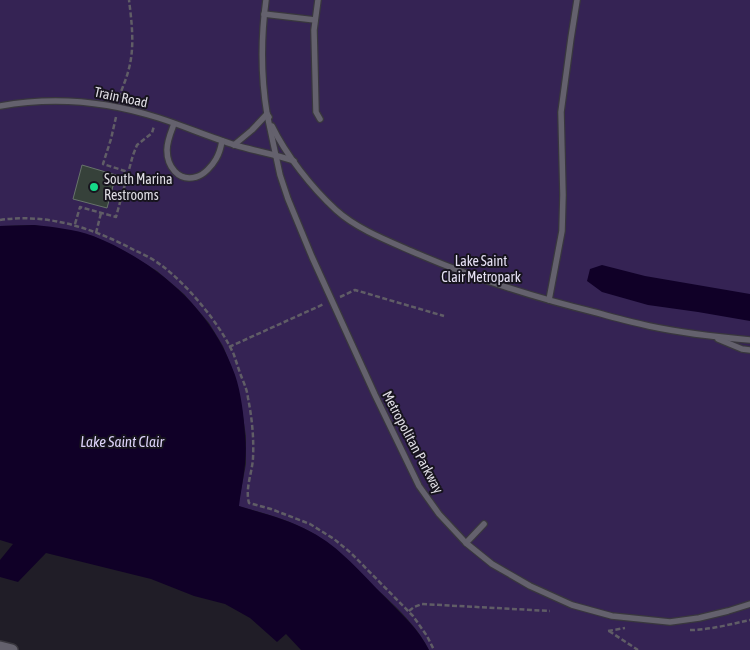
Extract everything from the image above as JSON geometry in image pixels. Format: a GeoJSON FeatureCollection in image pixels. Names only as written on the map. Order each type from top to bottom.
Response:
{"type":"FeatureCollection","features":[{"type":"Feature","properties":{"kind":"street"},"geometry":{"type":"LineString","coordinates":[[0,647],[12,650]]}},
{"type":"Feature","properties":{"kind":"lane"},"geometry":{"type":"LineString","coordinates":[[266,0],[263,44],[264,89],[267,114],[276,134],[294,162],[310,183],[336,210],[384,240],[444,265],[505,287],[649,326],[750,340]]}},
{"type":"Feature","properties":{"kind":"lane"},"geometry":{"type":"LineString","coordinates":[[318,0],[315,20],[316,112],[320,119]]}},
{"type":"Feature","properties":{"kind":"lane"},"geometry":{"type":"LineString","coordinates":[[549,300],[562,231],[561,112],[577,0]]}},
{"type":"Feature","properties":{"kind":"lane"},"geometry":{"type":"LineString","coordinates":[[264,14],[315,20]]}},
{"type":"Feature","properties":{"kind":"lane","name":"Train Road"},"geometry":{"type":"LineString","coordinates":[[0,106],[21,102],[70,100],[118,107],[157,118],[234,145],[294,162]]}},
{"type":"Feature","properties":{"kind":"lane"},"geometry":{"type":"LineString","coordinates":[[234,145],[267,114]]}},
{"type":"Feature","properties":{"kind":"lane","name":"Metropolitan Parkway"},"geometry":{"type":"LineString","coordinates":[[267,114],[280,175],[288,199],[312,257],[404,456],[419,486],[439,514],[466,543],[492,564],[530,586],[572,605],[612,616],[670,622],[714,615],[750,604]]}},
{"type":"Feature","properties":{"kind":"lane"},"geometry":{"type":"LineString","coordinates":[[174,124],[168,142],[167,156],[172,169],[185,178],[198,177],[208,168],[217,158],[222,141]]}},
{"type":"Feature","properties":{"kind":"lane"},"geometry":{"type":"LineString","coordinates":[[712,336],[742,349],[750,350]]}},
{"type":"Feature","properties":{"kind":"lane"},"geometry":{"type":"LineString","coordinates":[[466,543],[484,524]]}},
{"type":"Feature","properties":{"kind":"path"},"geometry":{"type":"LineString","coordinates":[[120,100],[132,51],[129,0]]}},
{"type":"Feature","properties":{"kind":"path"},"geometry":{"type":"LineString","coordinates":[[117,116],[103,164],[128,172]]}},
{"type":"Feature","properties":{"kind":"path"},"geometry":{"type":"LineString","coordinates":[[75,225],[80,207],[116,217],[137,145],[152,132],[157,118]]}},
{"type":"Feature","properties":{"kind":"path"},"geometry":{"type":"LineString","coordinates":[[96,233],[101,212]]}},
{"type":"Feature","properties":{"kind":"path"},"geometry":{"type":"LineString","coordinates":[[0,220],[44,219],[75,225],[121,243],[142,254],[160,265],[177,279],[218,326],[234,355],[248,396],[253,451],[247,494],[249,503],[310,524],[334,539],[408,611],[427,636],[434,650]]}},
{"type":"Feature","properties":{"kind":"path"},"geometry":{"type":"LineString","coordinates":[[408,611],[422,604],[550,612]]}},
{"type":"Feature","properties":{"kind":"path"},"geometry":{"type":"LineString","coordinates":[[608,631],[638,650]]}},
{"type":"Feature","properties":{"kind":"green space","name":"Lake Saint Clair Metropark"},"geometry":{"type":"Polygon","coordinates":[[[0,0],[750,0],[750,650],[429,650],[412,624],[390,601],[319,537],[302,527],[284,520],[238,506],[246,464],[246,436],[242,410],[235,376],[223,346],[209,323],[184,294],[157,271],[126,252],[93,236],[34,225],[0,226],[0,0]]]}},
{"type":"Feature","properties":{"kind":"water","name":"Lake Saint Clair"},"geometry":{"type":"Polygon","coordinates":[[[34,225],[78,232],[111,244],[156,271],[185,296],[209,324],[219,340],[235,375],[241,397],[246,444],[239,506],[293,524],[311,532],[331,545],[409,622],[429,650],[301,650],[286,634],[277,642],[250,618],[225,604],[194,596],[151,579],[46,553],[18,582],[0,577],[0,560],[13,544],[0,540],[0,226],[34,225]]]}},
{"type":"Feature","properties":{"kind":"water"},"geometry":{"type":"Polygon","coordinates":[[[602,265],[645,276],[750,294],[750,321],[648,305],[602,292],[587,281],[590,269],[602,265]]]}},
{"type":"Feature","properties":{"kind":"building","name":"South Marina Restrooms"},"geometry":{"type":"Polygon","coordinates":[[[82,165],[116,175],[107,208],[73,199],[82,165]]]}},
{"type":"Feature","properties":{"kind":"place","name":"South Marina Restrooms"},"geometry":{"type":"Point","coordinates":[94,187]}}]}
